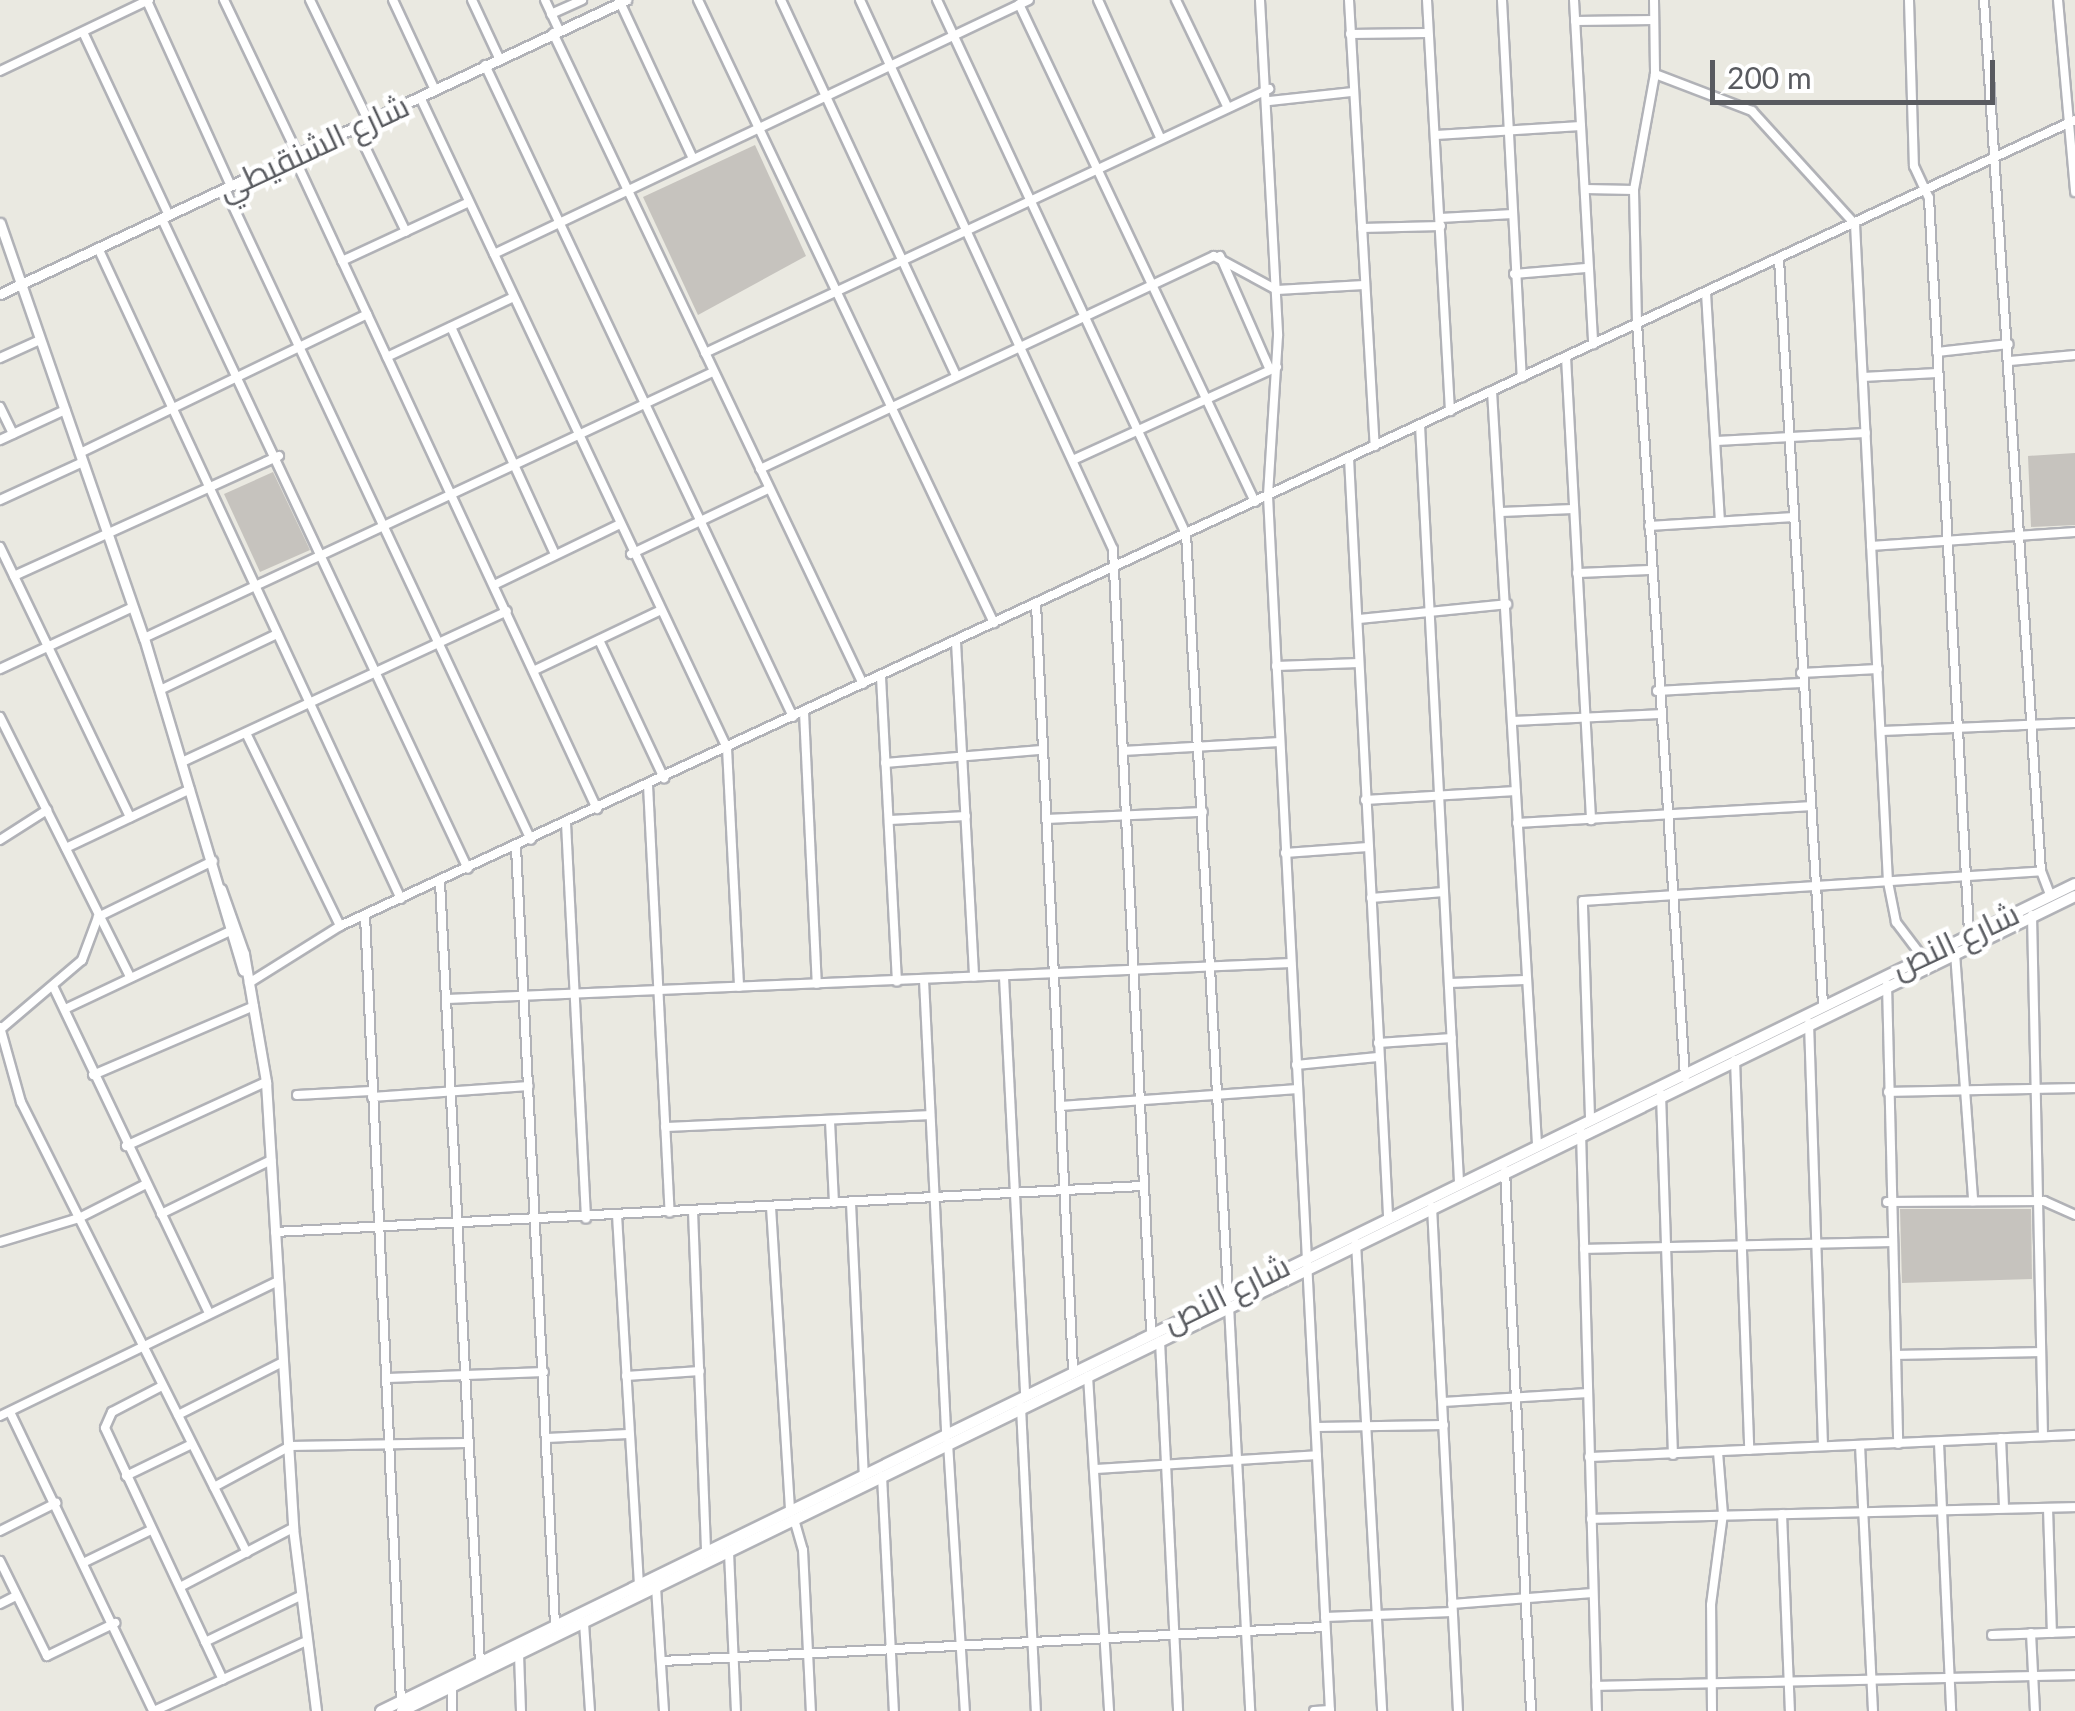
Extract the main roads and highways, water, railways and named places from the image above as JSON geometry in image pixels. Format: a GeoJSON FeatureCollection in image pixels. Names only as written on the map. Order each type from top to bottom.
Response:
{"type":"FeatureCollection","features":[{"type":"Feature","properties":{"kind":"main road","name":"شارع النص"},"geometry":{"type":"LineString","coordinates":[[381,1711],[452,1688],[729,1552],[864,1474],[1088,1374],[1228,1292],[1356,1244],[1661,1094],[1823,1004],[2075,884]]}},
{"type":"Feature","properties":{"kind":"main road","name":"شارع النص"},"geometry":{"type":"LineString","coordinates":[[402,1707],[480,1664],[706,1553],[882,1476],[1073,1370],[1229,1306],[1388,1216],[1590,1117],[1735,1059],[2075,896]]}}]}
